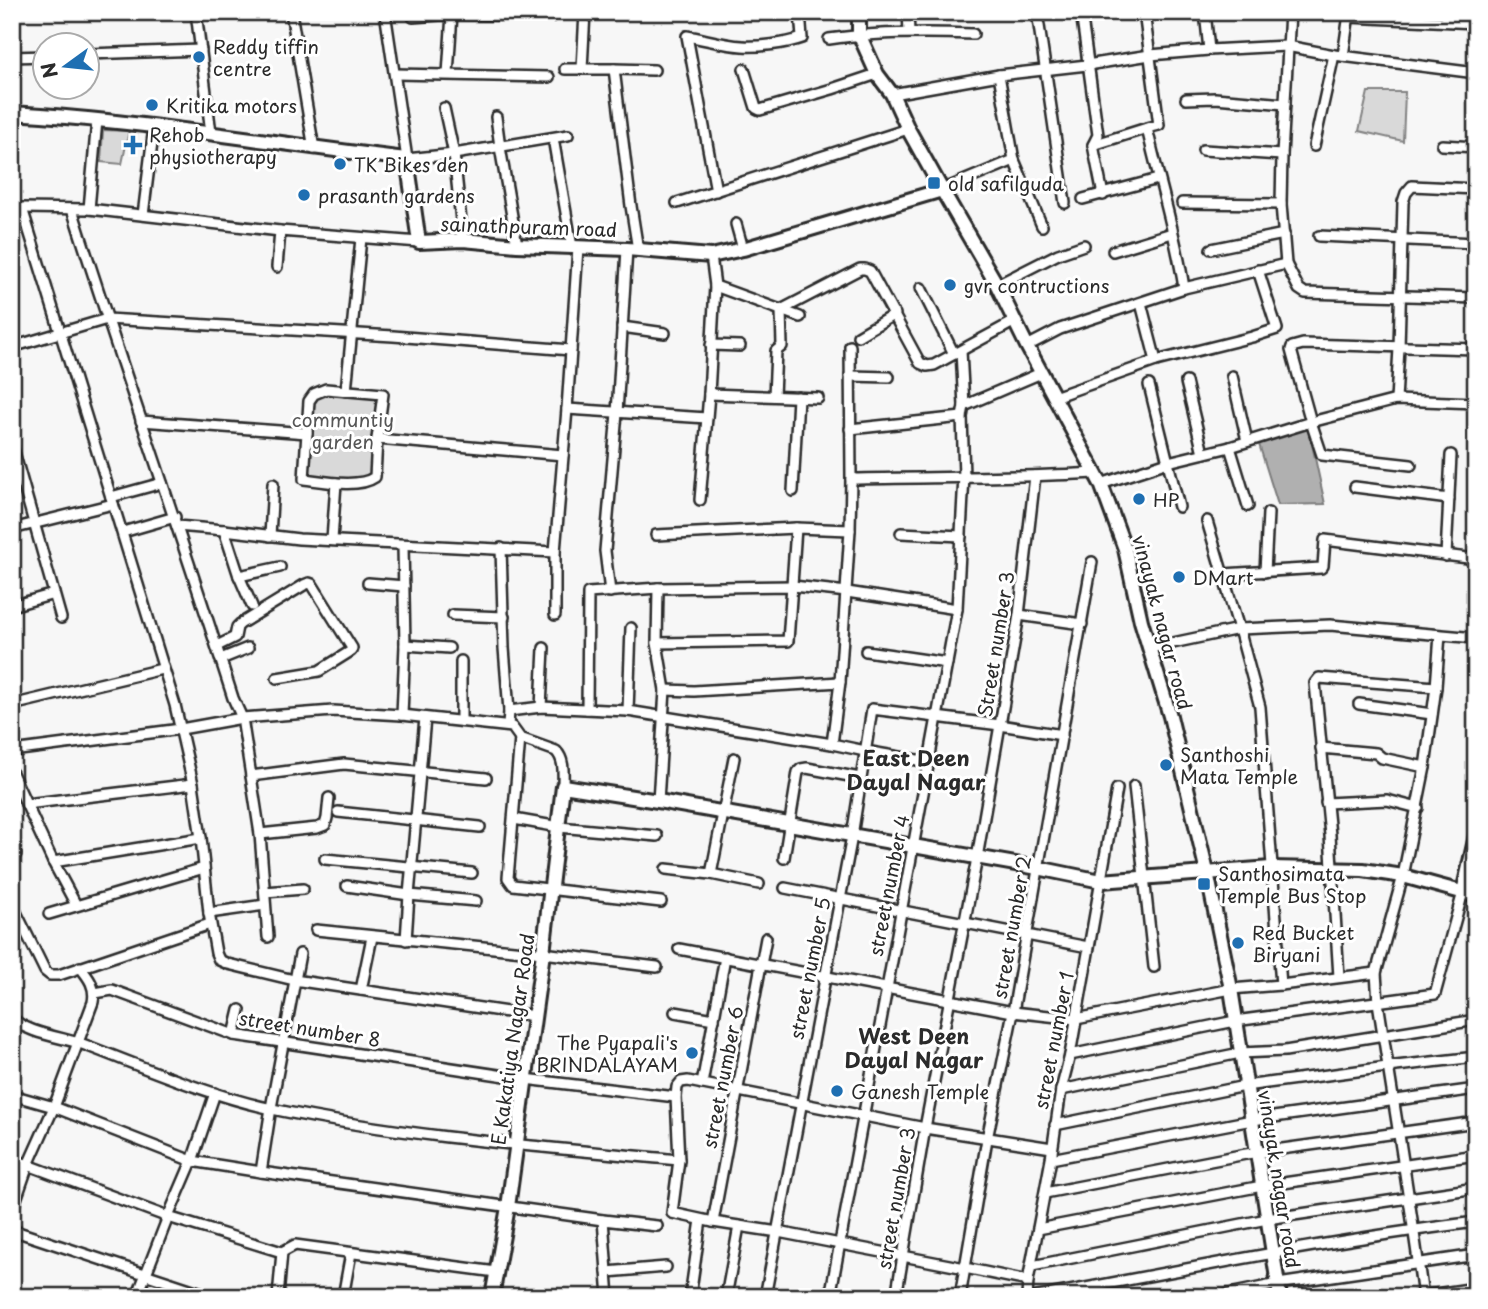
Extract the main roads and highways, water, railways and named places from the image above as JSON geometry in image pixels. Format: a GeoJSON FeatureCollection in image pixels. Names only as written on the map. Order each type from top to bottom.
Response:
{"type":"FeatureCollection","features":[{"type":"Feature","properties":{"kind":"place","name":"Reddy tiffin centre"},"geometry":{"type":"Point","coordinates":[199,57]}},
{"type":"Feature","properties":{"kind":"place","name":"Kritika motors"},"geometry":{"type":"Point","coordinates":[152,105]}},
{"type":"Feature","properties":{"kind":"place","name":"Rehob physiotherapy"},"geometry":{"type":"Point","coordinates":[133,145]}},
{"type":"Feature","properties":{"kind":"place","name":"TK Bikes den"},"geometry":{"type":"Point","coordinates":[340,164]}},
{"type":"Feature","properties":{"kind":"place","name":"old safilguda"},"geometry":{"type":"Point","coordinates":[934,183]}},
{"type":"Feature","properties":{"kind":"place","name":"prasanth gardens"},"geometry":{"type":"Point","coordinates":[304,195]}},
{"type":"Feature","properties":{"kind":"place","name":"gvr contructions"},"geometry":{"type":"Point","coordinates":[950,285]}},
{"type":"Feature","properties":{"kind":"place","name":"HP"},"geometry":{"type":"Point","coordinates":[1139,499]}},
{"type":"Feature","properties":{"kind":"place","name":"DMart"},"geometry":{"type":"Point","coordinates":[1179,577]}},
{"type":"Feature","properties":{"kind":"place","name":"Santhoshi Mata Temple"},"geometry":{"type":"Point","coordinates":[1166,765]}},
{"type":"Feature","properties":{"kind":"place","name":"Santhosimata Temple Bus Stop"},"geometry":{"type":"Point","coordinates":[1204,884]}},
{"type":"Feature","properties":{"kind":"place","name":"Red Bucket Biryani"},"geometry":{"type":"Point","coordinates":[1238,943]}},
{"type":"Feature","properties":{"kind":"place","name":"The Pyapali's BRINDALAYAM"},"geometry":{"type":"Point","coordinates":[692,1053]}},
{"type":"Feature","properties":{"kind":"place","name":"Ganesh Temple"},"geometry":{"type":"Point","coordinates":[837,1091]}},
{"type":"Feature","properties":{"kind":"district","name":"East Deen Dayal Nagar"},"geometry":{"type":"Point","coordinates":[916,769]}},
{"type":"Feature","properties":{"kind":"district","name":"West Deen Dayal Nagar"},"geometry":{"type":"Point","coordinates":[914,1047]}},
{"type":"Feature","properties":{"kind":"park label","name":"communtiy garden"},"geometry":{"type":"Point","coordinates":[343,430]}}]}
